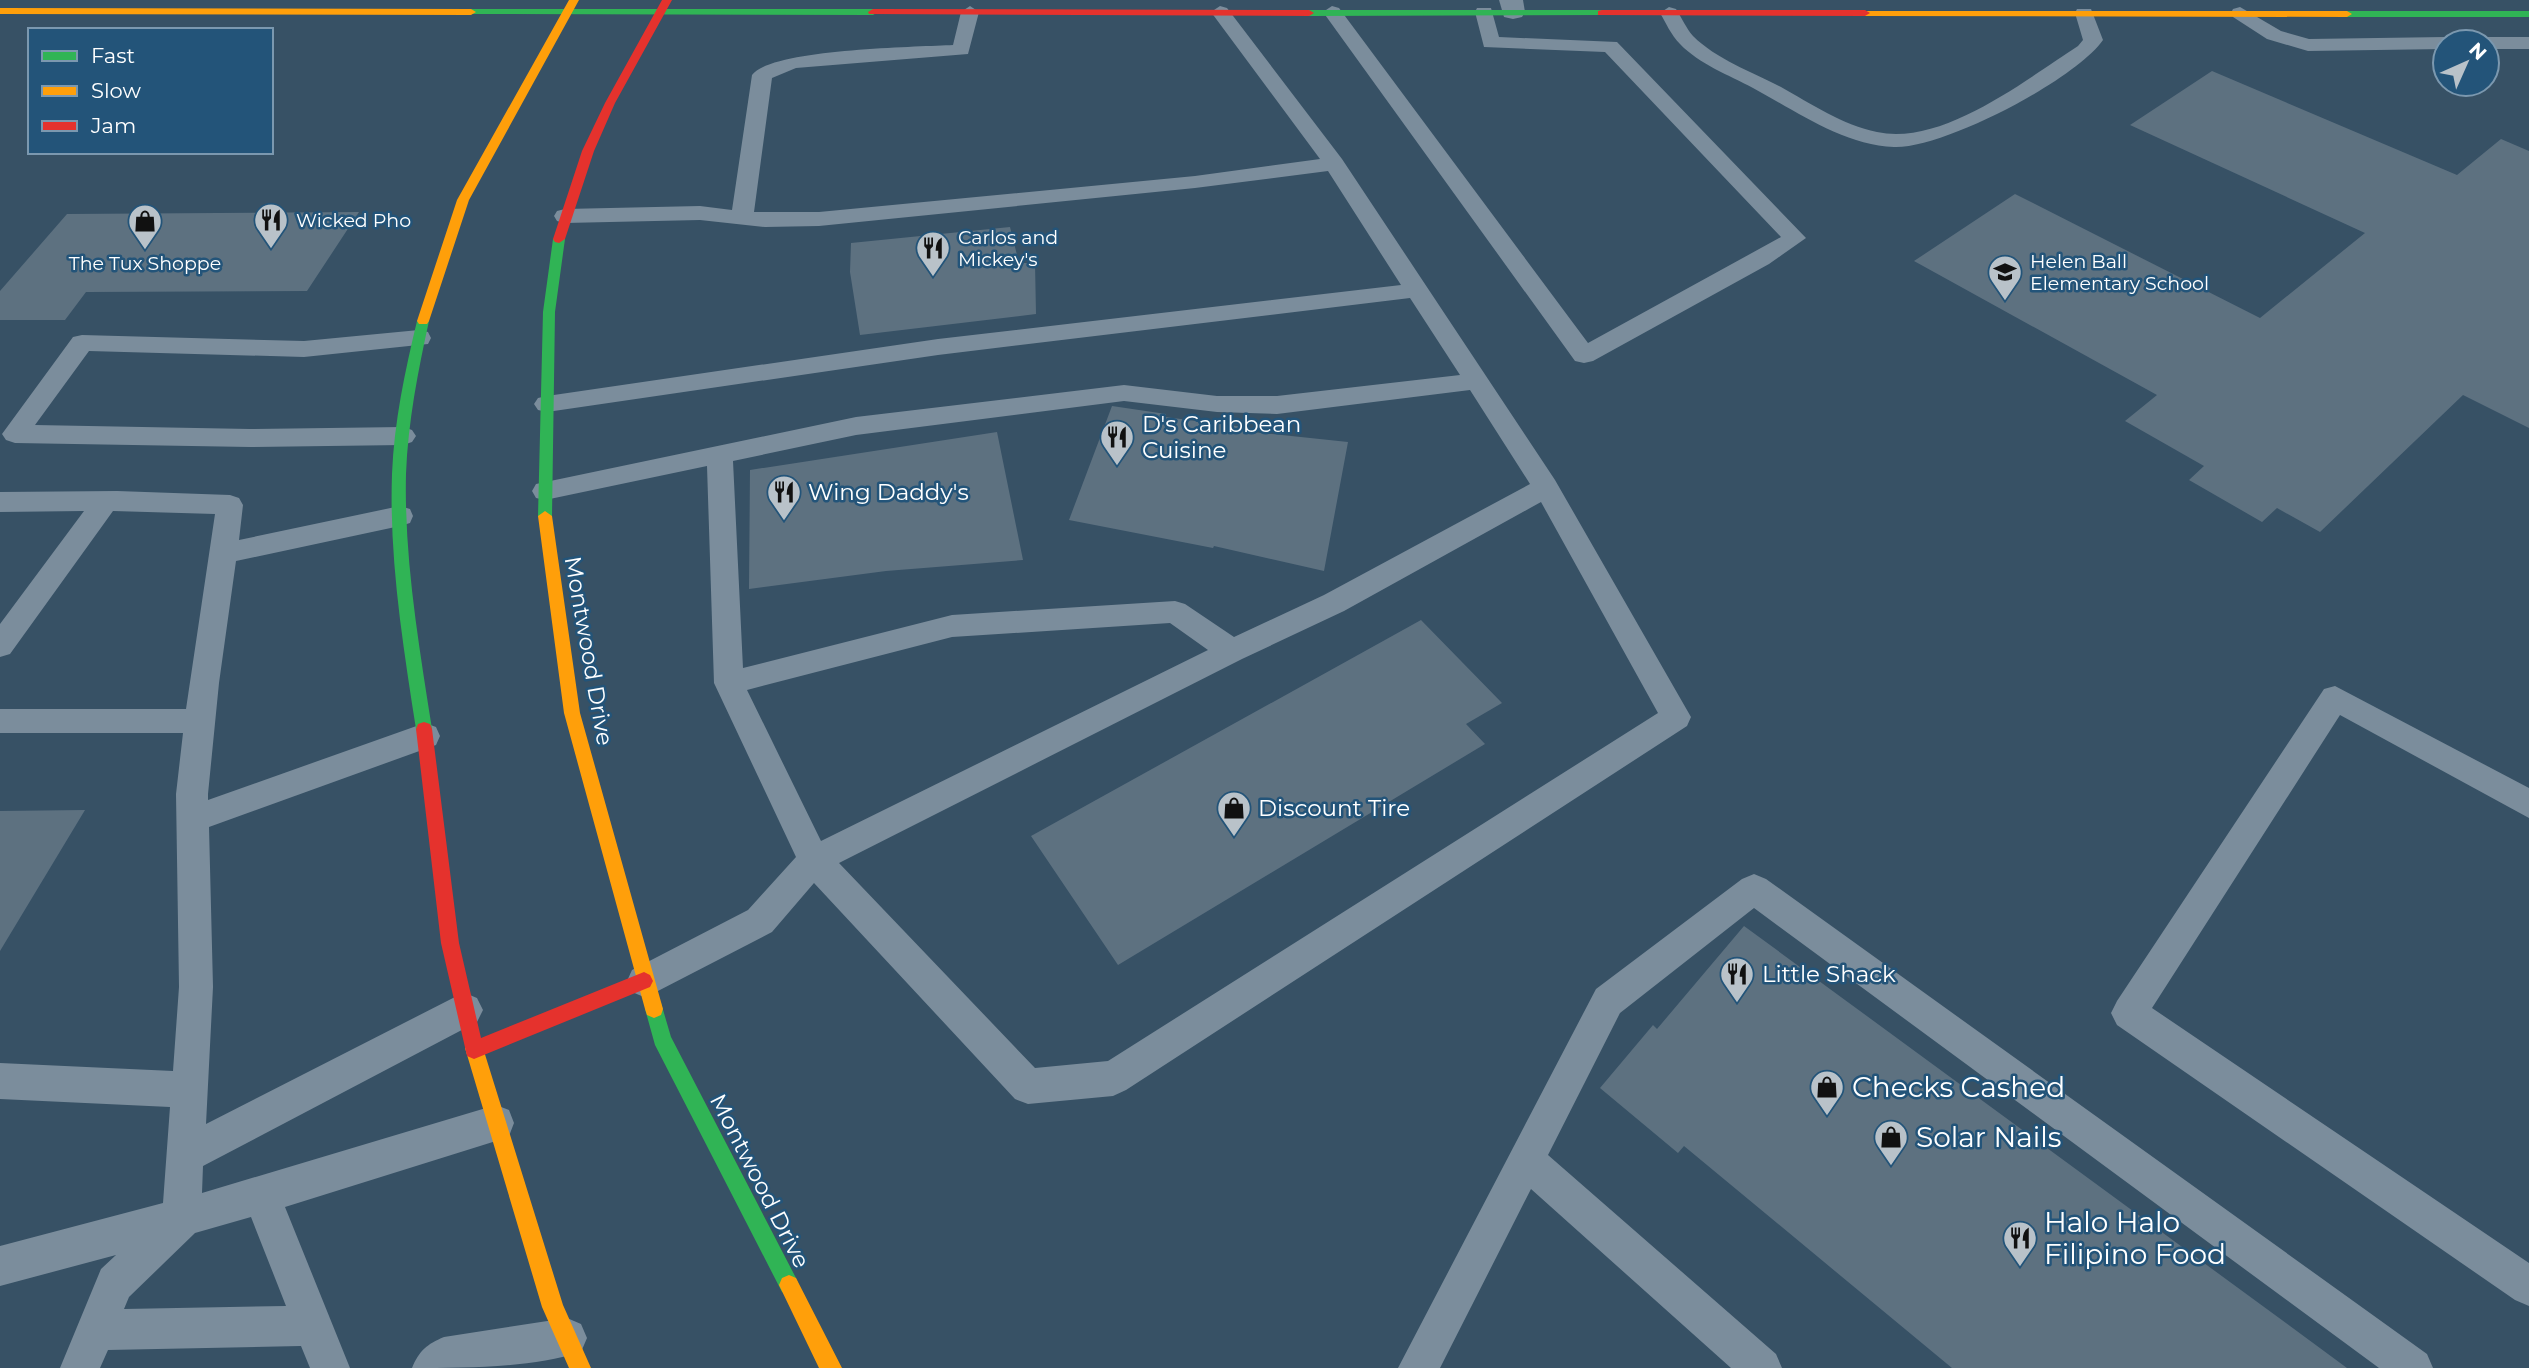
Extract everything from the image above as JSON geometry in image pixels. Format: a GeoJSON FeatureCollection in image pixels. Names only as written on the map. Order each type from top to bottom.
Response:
{"type":"FeatureCollection","features":[{"type":"Feature","properties":{"kind":"main road"},"geometry":{"type":"LineString","coordinates":[[570,6],[463,200],[426,308],[407,391],[399,494],[407,616],[425,736],[450,943],[474,1050],[496,1123],[553,1307],[574,1353]]}},
{"type":"Feature","properties":{"kind":"main road"},"geometry":{"type":"LineString","coordinates":[[0,11],[664,6],[971,12],[1484,12],[1512,6],[1669,13],[2529,13]]}},
{"type":"Feature","properties":{"kind":"main road","name":"Montwood Drive"},"geometry":{"type":"LineString","coordinates":[[664,6],[610,103],[588,151],[565,216],[549,312],[545,525],[572,713],[662,1040],[831,1368]]}},
{"type":"Feature","properties":{"kind":"main road"},"geometry":{"type":"LineString","coordinates":[[474,1050],[644,981]]}},
{"type":"Feature","properties":{"kind":"lane"},"geometry":{"type":"LineString","coordinates":[[742,218],[762,75],[776,67],[794,62],[961,50],[971,12]]}},
{"type":"Feature","properties":{"kind":"lane"},"geometry":{"type":"LineString","coordinates":[[720,453],[729,683],[814,860],[1028,1086],[1113,1078],[1676,717],[1546,487],[1334,164],[1220,12]]}},
{"type":"Feature","properties":{"kind":"lane"},"geometry":{"type":"LineString","coordinates":[[1332,12],[1584,355],[1760,259],[1795,237],[1610,47],[1491,43],[1484,12]]}},
{"type":"Feature","properties":{"kind":"lane"},"geometry":{"type":"LineString","coordinates":[[1669,13],[1688,42],[1730,67],[1851,131],[1893,141],[1920,140],[1950,129],[1997,105],[2085,50],[2093,40],[2084,13]]}},
{"type":"Feature","properties":{"kind":"lane"},"geometry":{"type":"LineString","coordinates":[[2240,13],[2274,35],[2308,45],[2431,43]]}},
{"type":"Feature","properties":{"kind":"lane"},"geometry":{"type":"LineString","coordinates":[[2501,43],[2529,43]]}},
{"type":"Feature","properties":{"kind":"lane"},"geometry":{"type":"LineString","coordinates":[[565,216],[700,213],[765,220],[845,216],[1195,183],[1334,164]]}},
{"type":"Feature","properties":{"kind":"lane"},"geometry":{"type":"LineString","coordinates":[[547,404],[938,347],[1417,290]]}},
{"type":"Feature","properties":{"kind":"lane"},"geometry":{"type":"LineString","coordinates":[[8,436],[82,343],[304,349],[419,338]]}},
{"type":"Feature","properties":{"kind":"lane"},"geometry":{"type":"LineString","coordinates":[[545,491],[856,426],[1124,393],[1217,404],[1277,405],[1476,381]]}},
{"type":"Feature","properties":{"kind":"lane"},"geometry":{"type":"LineString","coordinates":[[8,436],[403,436]]}},
{"type":"Feature","properties":{"kind":"lane"},"geometry":{"type":"LineString","coordinates":[[644,981],[760,921],[814,860],[1232,651],[1334,603],[1546,487]]}},
{"type":"Feature","properties":{"kind":"lane"},"geometry":{"type":"LineString","coordinates":[[0,502],[230,505],[200,721],[192,819],[196,987],[181,1220],[115,1283],[80,1368]]}},
{"type":"Feature","properties":{"kind":"lane"},"geometry":{"type":"LineString","coordinates":[[0,646],[105,502]]}},
{"type":"Feature","properties":{"kind":"lane"},"geometry":{"type":"LineString","coordinates":[[223,554],[400,516]]}},
{"type":"Feature","properties":{"kind":"lane"},"geometry":{"type":"LineString","coordinates":[[729,683],[952,626],[1175,612],[1232,651]]}},
{"type":"Feature","properties":{"kind":"lane"},"geometry":{"type":"LineString","coordinates":[[2529,804],[2335,698],[2129,1013],[2529,1286]]}},
{"type":"Feature","properties":{"kind":"lane"},"geometry":{"type":"LineString","coordinates":[[0,722],[200,721]]}},
{"type":"Feature","properties":{"kind":"lane"},"geometry":{"type":"LineString","coordinates":[[192,819],[425,736]]}},
{"type":"Feature","properties":{"kind":"lane"},"geometry":{"type":"LineString","coordinates":[[1418,1368],[1608,1001],[1754,888],[2413,1368]]}},
{"type":"Feature","properties":{"kind":"lane"},"geometry":{"type":"LineString","coordinates":[[185,1155],[465,1010]]}},
{"type":"Feature","properties":{"kind":"lane"},"geometry":{"type":"LineString","coordinates":[[0,1081],[190,1090]]}},
{"type":"Feature","properties":{"kind":"lane"},"geometry":{"type":"LineString","coordinates":[[0,1266],[262,1197],[496,1123]]}},
{"type":"Feature","properties":{"kind":"lane"},"geometry":{"type":"LineString","coordinates":[[1526,1160],[1762,1368]]}},
{"type":"Feature","properties":{"kind":"lane"},"geometry":{"type":"LineString","coordinates":[[262,1197],[330,1368]]}},
{"type":"Feature","properties":{"kind":"lane"},"geometry":{"type":"LineString","coordinates":[[96,1330],[313,1326]]}},
{"type":"Feature","properties":{"kind":"lane"},"geometry":{"type":"LineString","coordinates":[[432,1368],[444,1357],[574,1353]]}},
{"type":"Feature","properties":{"kind":"building"},"geometry":{"type":"Polygon","coordinates":[[[2212,71],[2457,175],[2501,139],[2529,151],[2529,428],[2463,395],[2320,532],[2277,508],[2262,522],[2189,480],[2204,466],[2125,421],[2157,395],[1914,261],[2015,194],[2260,318],[2365,233],[2130,125],[2212,71]]]}},
{"type":"Feature","properties":{"kind":"building"},"geometry":{"type":"Polygon","coordinates":[[[359,212],[307,291],[86,292],[65,320],[0,320],[0,291],[67,214],[359,212]]]}},
{"type":"Feature","properties":{"kind":"building","name":"Carlos and Mickey's"},"geometry":{"type":"Polygon","coordinates":[[[1010,227],[1019,263],[1035,263],[1036,314],[860,335],[850,272],[851,243],[1010,227]]]}},
{"type":"Feature","properties":{"kind":"building"},"geometry":{"type":"Polygon","coordinates":[[[1112,406],[1166,414],[1165,417],[1244,427],[1243,431],[1348,442],[1324,571],[1214,546],[1213,548],[1069,520],[1112,406]]]}},
{"type":"Feature","properties":{"kind":"building"},"geometry":{"type":"Polygon","coordinates":[[[997,432],[1023,560],[886,571],[749,589],[750,470],[997,432]]]}},
{"type":"Feature","properties":{"kind":"building"},"geometry":{"type":"Polygon","coordinates":[[[1421,620],[1502,703],[1466,724],[1485,744],[1118,965],[1031,836],[1421,620]]]}},
{"type":"Feature","properties":{"kind":"building"},"geometry":{"type":"Polygon","coordinates":[[[85,810],[0,951],[0,811],[85,810]]]}},
{"type":"Feature","properties":{"kind":"building"},"geometry":{"type":"Polygon","coordinates":[[[1744,926],[2347,1368],[1952,1368],[1684,1146],[1678,1153],[1600,1088],[1653,1025],[1657,1029],[1744,926]]]}},
{"type":"Feature","properties":{"kind":"traffic: fast"},"geometry":{"type":"LineString","coordinates":[[471,12],[873,12]]}},
{"type":"Feature","properties":{"kind":"traffic: fast"},"geometry":{"type":"LineString","coordinates":[[1309,13],[1602,13]]}},
{"type":"Feature","properties":{"kind":"traffic: fast"},"geometry":{"type":"LineString","coordinates":[[2347,14],[2529,14]]}},
{"type":"Feature","properties":{"kind":"traffic: fast"},"geometry":{"type":"LineString","coordinates":[[545,516],[549,312],[559,239]]}},
{"type":"Feature","properties":{"kind":"traffic: fast"},"geometry":{"type":"LineString","coordinates":[[423,321],[409,386],[399,496],[404,584],[424,729]]}},
{"type":"Feature","properties":{"kind":"traffic: fast"},"geometry":{"type":"LineString","coordinates":[[654,1009],[662,1039],[789,1285]]}},
{"type":"Feature","properties":{"kind":"traffic: slow"},"geometry":{"type":"LineString","coordinates":[[423,321],[463,200],[574,0]]}},
{"type":"Feature","properties":{"kind":"traffic: slow"},"geometry":{"type":"LineString","coordinates":[[0,11],[471,12]]}},
{"type":"Feature","properties":{"kind":"traffic: slow"},"geometry":{"type":"LineString","coordinates":[[1865,13],[2347,14]]}},
{"type":"Feature","properties":{"kind":"traffic: slow"},"geometry":{"type":"LineString","coordinates":[[545,516],[572,713],[654,1009]]}},
{"type":"Feature","properties":{"kind":"traffic: slow"},"geometry":{"type":"LineString","coordinates":[[474,1048],[553,1307],[580,1368]]}},
{"type":"Feature","properties":{"kind":"traffic: slow"},"geometry":{"type":"LineString","coordinates":[[789,1285],[831,1368]]}},
{"type":"Feature","properties":{"kind":"traffic: jam"},"geometry":{"type":"LineString","coordinates":[[559,239],[588,151],[610,103],[667,0]]}},
{"type":"Feature","properties":{"kind":"traffic: jam"},"geometry":{"type":"LineString","coordinates":[[873,12],[1309,13]]}},
{"type":"Feature","properties":{"kind":"traffic: jam"},"geometry":{"type":"LineString","coordinates":[[1602,13],[1865,13]]}},
{"type":"Feature","properties":{"kind":"traffic: jam"},"geometry":{"type":"LineString","coordinates":[[424,729],[450,943],[474,1048]]}},
{"type":"Feature","properties":{"kind":"traffic: jam"},"geometry":{"type":"LineString","coordinates":[[474,1050],[644,981]]}},
{"type":"Feature","properties":{"kind":"place","name":"Wicked Pho"},"geometry":{"type":"Point","coordinates":[271,250]}},
{"type":"Feature","properties":{"kind":"place","name":"The Tux Shoppe"},"geometry":{"type":"Point","coordinates":[145,251]}},
{"type":"Feature","properties":{"kind":"place","name":"Carlos and Mickey's"},"geometry":{"type":"Point","coordinates":[933,278]}},
{"type":"Feature","properties":{"kind":"place","name":"Helen Ball Elementary School"},"geometry":{"type":"Point","coordinates":[2005,302]}},
{"type":"Feature","properties":{"kind":"place","name":"D's Caribbean Cuisine"},"geometry":{"type":"Point","coordinates":[1117,467]}},
{"type":"Feature","properties":{"kind":"place","name":"Wing Daddy's"},"geometry":{"type":"Point","coordinates":[784,522]}},
{"type":"Feature","properties":{"kind":"place","name":"Discount Tire"},"geometry":{"type":"Point","coordinates":[1234,838]}},
{"type":"Feature","properties":{"kind":"place","name":"Little Shack"},"geometry":{"type":"Point","coordinates":[1737,1004]}},
{"type":"Feature","properties":{"kind":"place","name":"Checks Cashed"},"geometry":{"type":"Point","coordinates":[1827,1117]}},
{"type":"Feature","properties":{"kind":"place","name":"Solar Nails"},"geometry":{"type":"Point","coordinates":[1891,1167]}},
{"type":"Feature","properties":{"kind":"place","name":"Halo Halo Filipino Food"},"geometry":{"type":"Point","coordinates":[2020,1268]}}]}
